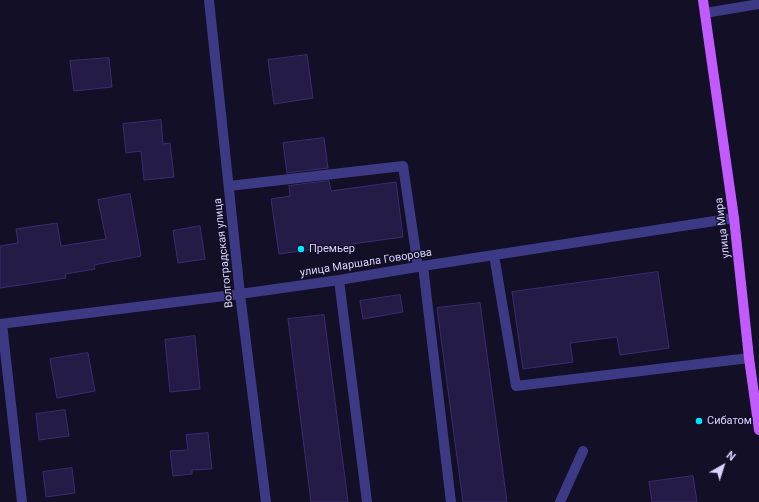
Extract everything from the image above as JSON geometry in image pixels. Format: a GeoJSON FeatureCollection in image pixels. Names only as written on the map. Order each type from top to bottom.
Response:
{"type":"FeatureCollection","features":[{"type":"Feature","properties":{"kind":"main road","name":"улица Мира"},"geometry":{"type":"LineString","coordinates":[[703,0],[734,218],[749,358],[759,430]]}},
{"type":"Feature","properties":{"kind":"street","name":"Волгоградская улица"},"geometry":{"type":"LineString","coordinates":[[209,0],[240,294],[266,502]]}},
{"type":"Feature","properties":{"kind":"street"},"geometry":{"type":"LineString","coordinates":[[705,13],[759,4]]}},
{"type":"Feature","properties":{"kind":"street"},"geometry":{"type":"LineString","coordinates":[[229,186],[403,166],[420,267],[451,502]]}},
{"type":"Feature","properties":{"kind":"street","name":"улица Маршала Говорова"},"geometry":{"type":"LineString","coordinates":[[1,324],[339,280],[734,218]]}},
{"type":"Feature","properties":{"kind":"street"},"geometry":{"type":"LineString","coordinates":[[494,255],[516,386],[749,358]]}},
{"type":"Feature","properties":{"kind":"street"},"geometry":{"type":"LineString","coordinates":[[339,280],[367,502]]}},
{"type":"Feature","properties":{"kind":"street"},"geometry":{"type":"LineString","coordinates":[[1,324],[22,502]]}},
{"type":"Feature","properties":{"kind":"street"},"geometry":{"type":"LineString","coordinates":[[560,502],[583,451]]}},
{"type":"Feature","properties":{"kind":"building"},"geometry":{"type":"Polygon","coordinates":[[[307,55],[313,98],[274,104],[268,60],[307,55]]]}},
{"type":"Feature","properties":{"kind":"building"},"geometry":{"type":"Polygon","coordinates":[[[109,58],[112,87],[74,91],[70,61],[109,58]]]}},
{"type":"Feature","properties":{"kind":"building"},"geometry":{"type":"Polygon","coordinates":[[[161,120],[163,144],[170,143],[174,177],[144,180],[141,151],[126,153],[123,124],[161,120]]]}},
{"type":"Feature","properties":{"kind":"building"},"geometry":{"type":"Polygon","coordinates":[[[324,138],[328,168],[287,173],[283,143],[324,138]]]}},
{"type":"Feature","properties":{"kind":"building"},"geometry":{"type":"Polygon","coordinates":[[[329,181],[331,191],[396,182],[403,237],[279,254],[271,199],[290,196],[289,186],[329,181]]]}},
{"type":"Feature","properties":{"kind":"building"},"geometry":{"type":"Polygon","coordinates":[[[130,194],[141,256],[94,265],[95,269],[65,274],[66,278],[0,288],[0,246],[18,243],[16,229],[57,223],[61,246],[106,239],[98,200],[130,194]]]}},
{"type":"Feature","properties":{"kind":"building"},"geometry":{"type":"Polygon","coordinates":[[[200,226],[205,259],[178,263],[173,231],[200,226]]]}},
{"type":"Feature","properties":{"kind":"building"},"geometry":{"type":"Polygon","coordinates":[[[658,272],[669,348],[620,355],[617,337],[570,343],[573,362],[523,369],[512,292],[658,272]]]}},
{"type":"Feature","properties":{"kind":"building"},"geometry":{"type":"Polygon","coordinates":[[[400,295],[403,312],[363,319],[360,301],[400,295]]]}},
{"type":"Feature","properties":{"kind":"building"},"geometry":{"type":"Polygon","coordinates":[[[480,303],[507,502],[463,502],[437,308],[480,303]]]}},
{"type":"Feature","properties":{"kind":"building"},"geometry":{"type":"Polygon","coordinates":[[[324,315],[348,502],[311,502],[288,319],[324,315]]]}},
{"type":"Feature","properties":{"kind":"building"},"geometry":{"type":"Polygon","coordinates":[[[195,336],[200,389],[170,392],[165,340],[195,336]]]}},
{"type":"Feature","properties":{"kind":"building"},"geometry":{"type":"Polygon","coordinates":[[[88,353],[95,391],[57,398],[50,359],[88,353]]]}},
{"type":"Feature","properties":{"kind":"building"},"geometry":{"type":"Polygon","coordinates":[[[65,410],[69,436],[39,440],[36,414],[65,410]]]}},
{"type":"Feature","properties":{"kind":"building"},"geometry":{"type":"Polygon","coordinates":[[[208,433],[212,469],[192,470],[192,474],[173,476],[170,451],[188,450],[186,435],[208,433]]]}},
{"type":"Feature","properties":{"kind":"building"},"geometry":{"type":"Polygon","coordinates":[[[72,468],[75,493],[46,497],[43,472],[72,468]]]}},
{"type":"Feature","properties":{"kind":"building"},"geometry":{"type":"Polygon","coordinates":[[[693,476],[697,502],[652,502],[649,482],[693,476]]]}},
{"type":"Feature","properties":{"kind":"place","name":"Премьер"},"geometry":{"type":"Point","coordinates":[301,249]}},
{"type":"Feature","properties":{"kind":"place","name":"Сибатом"},"geometry":{"type":"Point","coordinates":[699,421]}}]}
